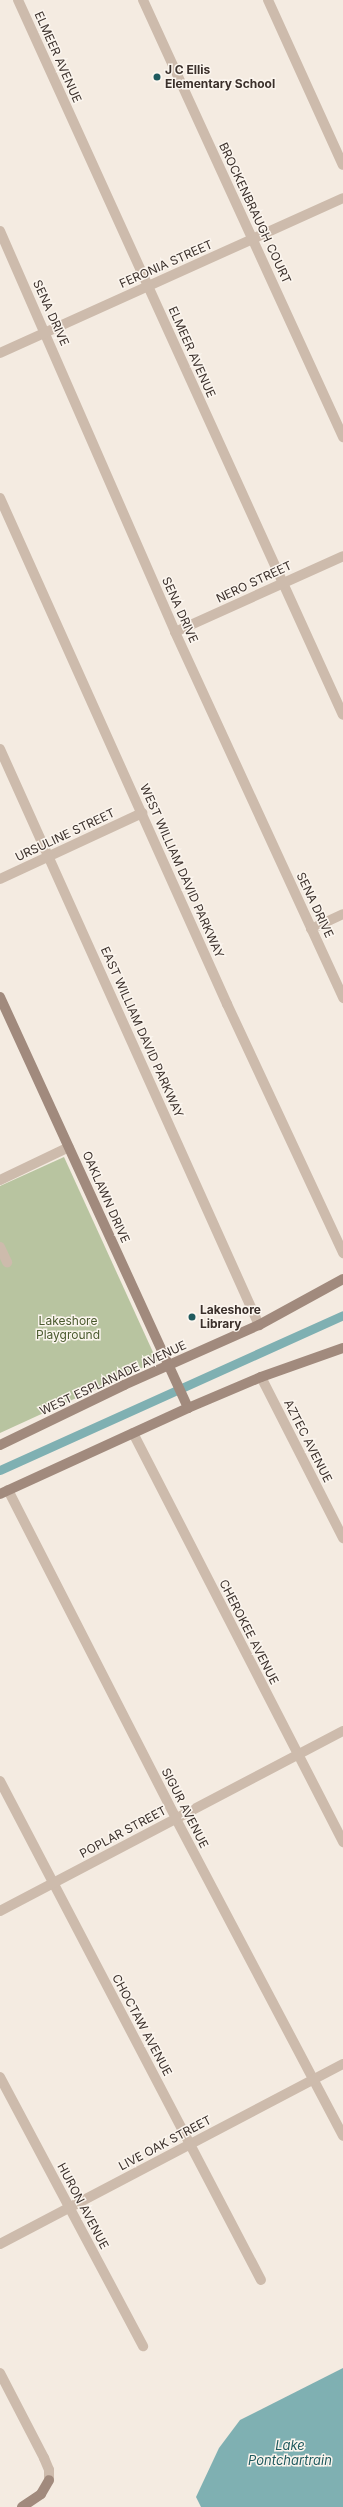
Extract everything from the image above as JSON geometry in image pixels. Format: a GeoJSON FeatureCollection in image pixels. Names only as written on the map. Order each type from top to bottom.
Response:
{"type":"FeatureCollection","features":[{"type":"Feature","properties":{"kind":"main road","name":"OAKLAWN DRIVE"},"geometry":{"type":"LineString","coordinates":[[0,997],[186,1404]]}},
{"type":"Feature","properties":{"kind":"main road","name":"WEST ESPLANADE AVENUE"},"geometry":{"type":"LineString","coordinates":[[0,1445],[260,1325],[343,1279]]}},
{"type":"Feature","properties":{"kind":"main road"},"geometry":{"type":"LineString","coordinates":[[4,1492],[133,1433],[186,1404],[343,1348]]}},
{"type":"Feature","properties":{"kind":"main road"},"geometry":{"type":"LineString","coordinates":[[22,2507],[41,2494],[49,2480]]}},
{"type":"Feature","properties":{"kind":"street","name":"ELMEER AVENUE"},"geometry":{"type":"LineString","coordinates":[[18,0],[343,715]]}},
{"type":"Feature","properties":{"kind":"street","name":"BROCKENBRAUGH COURT"},"geometry":{"type":"LineString","coordinates":[[143,0],[343,437]]}},
{"type":"Feature","properties":{"kind":"street"},"geometry":{"type":"LineString","coordinates":[[268,0],[343,165]]}},
{"type":"Feature","properties":{"kind":"street","name":"FERONIA STREET"},"geometry":{"type":"LineString","coordinates":[[0,353],[343,198]]}},
{"type":"Feature","properties":{"kind":"street","name":"SENA DRIVE"},"geometry":{"type":"LineString","coordinates":[[0,231],[175,632],[343,998]]}},
{"type":"Feature","properties":{"kind":"street","name":"WEST WILLIAM DAVID PARKWAY"},"geometry":{"type":"LineString","coordinates":[[0,498],[343,1253]]}},
{"type":"Feature","properties":{"kind":"street","name":"NERO STREET"},"geometry":{"type":"LineString","coordinates":[[175,632],[343,556]]}},
{"type":"Feature","properties":{"kind":"street","name":"EAST WILLIAM DAVID PARKWAY"},"geometry":{"type":"LineString","coordinates":[[0,749],[260,1325]]}},
{"type":"Feature","properties":{"kind":"street","name":"URSULINE STREET"},"geometry":{"type":"LineString","coordinates":[[0,879],[142,813]]}},
{"type":"Feature","properties":{"kind":"street"},"geometry":{"type":"LineString","coordinates":[[311,929],[343,914]]}},
{"type":"Feature","properties":{"kind":"street"},"geometry":{"type":"LineString","coordinates":[[0,1180],[69,1147]]}},
{"type":"Feature","properties":{"kind":"street"},"geometry":{"type":"LineString","coordinates":[[0,1247],[7,1262]]}},
{"type":"Feature","properties":{"kind":"street","name":"AZTEC AVENUE"},"geometry":{"type":"LineString","coordinates":[[261,1378],[343,1538]]}},
{"type":"Feature","properties":{"kind":"street","name":"CHEROKEE AVENUE"},"geometry":{"type":"LineString","coordinates":[[133,1433],[296,1755],[343,1842]]}},
{"type":"Feature","properties":{"kind":"street","name":"SIGUR AVENUE"},"geometry":{"type":"LineString","coordinates":[[4,1492],[343,2136]]}},
{"type":"Feature","properties":{"kind":"street","name":"POPLAR STREET"},"geometry":{"type":"LineString","coordinates":[[0,1911],[343,1731]]}},
{"type":"Feature","properties":{"kind":"street","name":"CHOCTAW AVENUE"},"geometry":{"type":"LineString","coordinates":[[0,1781],[261,2280]]}},
{"type":"Feature","properties":{"kind":"street","name":"LIVE OAK STREET"},"geometry":{"type":"LineString","coordinates":[[0,2244],[343,2064]]}},
{"type":"Feature","properties":{"kind":"street","name":"HURON AVENUE"},"geometry":{"type":"LineString","coordinates":[[0,2077],[143,2346]]}},
{"type":"Feature","properties":{"kind":"street"},"geometry":{"type":"LineString","coordinates":[[0,2373],[44,2458],[49,2470],[49,2480]]}},
{"type":"Feature","properties":{"kind":"green space","name":"Lakeshore Playground"},"geometry":{"type":"Polygon","coordinates":[[[64,1157],[157,1361],[0,1433],[0,1186],[64,1157]]]}},
{"type":"Feature","properties":{"kind":"water","name":"Lake Pontchartrain"},"geometry":{"type":"Polygon","coordinates":[[[343,2368],[343,2507],[201,2507],[196,2497],[219,2448],[240,2420],[343,2368]]]}},
{"type":"Feature","properties":{"kind":"waterway"},"geometry":{"type":"LineString","coordinates":[[0,1470],[343,1315]]}},
{"type":"Feature","properties":{"kind":"place","name":"J C Ellis Elementary School"},"geometry":{"type":"Point","coordinates":[157,77]}},
{"type":"Feature","properties":{"kind":"place","name":"Lakeshore Library"},"geometry":{"type":"Point","coordinates":[192,1317]}}]}
